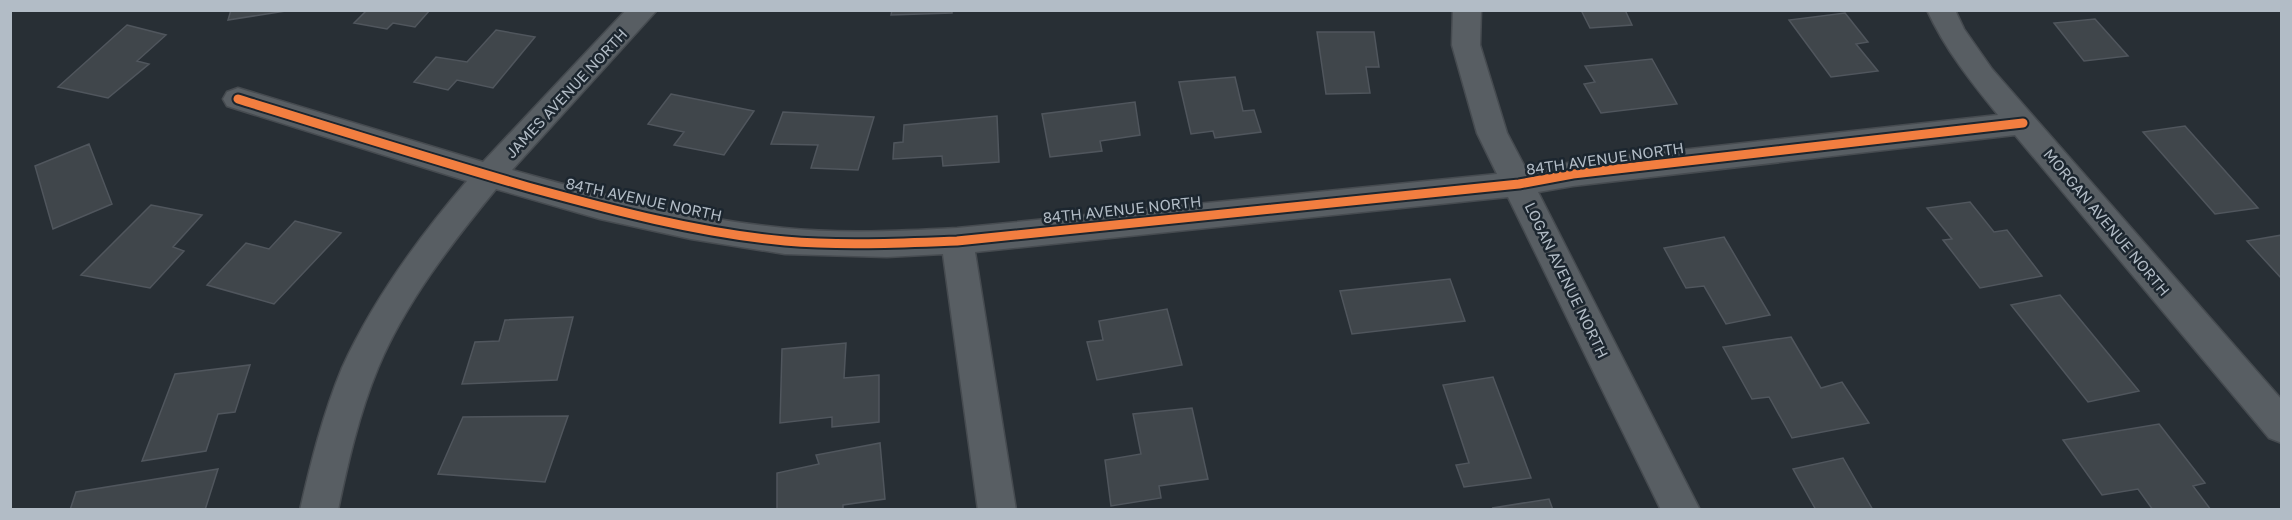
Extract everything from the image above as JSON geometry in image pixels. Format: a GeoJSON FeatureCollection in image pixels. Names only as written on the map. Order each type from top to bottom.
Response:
{"type":"FeatureCollection","features":[{"type":"Feature","properties":{"kind":"street","name":"JAMES AVENUE NORTH"},"geometry":{"type":"LineString","coordinates":[[319,510],[338,428],[369,351],[407,282],[489,176],[643,10]]}},
{"type":"Feature","properties":{"kind":"street","name":"LOGAN AVENUE NORTH"},"geometry":{"type":"LineString","coordinates":[[1467,10],[1466,45],[1492,133],[1681,510]]}},
{"type":"Feature","properties":{"kind":"street","name":"MORGAN AVENUE NORTH"},"geometry":{"type":"LineString","coordinates":[[1941,10],[1951,32],[1982,76],[2282,428]]}},
{"type":"Feature","properties":{"kind":"street","name":"84TH AVENUE NORTH"},"geometry":{"type":"LineString","coordinates":[[238,99],[489,176],[600,207],[691,227],[785,241],[887,244],[957,241],[1519,184],[1573,174],[2023,123]]}},
{"type":"Feature","properties":{"kind":"street"},"geometry":{"type":"LineString","coordinates":[[957,241],[997,510]]}},
{"type":"Feature","properties":{"kind":"building"},"geometry":{"type":"Polygon","coordinates":[[[231,10],[292,10],[228,20],[231,10]]]}},
{"type":"Feature","properties":{"kind":"building"},"geometry":{"type":"Polygon","coordinates":[[[367,10],[430,10],[415,27],[393,23],[387,29],[354,23],[367,10]]]}},
{"type":"Feature","properties":{"kind":"building"},"geometry":{"type":"Polygon","coordinates":[[[892,10],[952,10],[952,13],[891,15],[892,10]]]}},
{"type":"Feature","properties":{"kind":"building"},"geometry":{"type":"Polygon","coordinates":[[[1581,10],[1625,10],[1632,25],[1590,28],[1581,10]]]}},
{"type":"Feature","properties":{"kind":"building"},"geometry":{"type":"Polygon","coordinates":[[[1845,13],[1868,42],[1856,44],[1878,71],[1831,77],[1789,20],[1845,13]]]}},
{"type":"Feature","properties":{"kind":"building"},"geometry":{"type":"Polygon","coordinates":[[[2095,19],[2128,56],[2084,61],[2054,23],[2095,19]]]}},
{"type":"Feature","properties":{"kind":"building"},"geometry":{"type":"Polygon","coordinates":[[[127,25],[166,35],[137,61],[149,64],[108,98],[58,87],[127,25]]]}},
{"type":"Feature","properties":{"kind":"building"},"geometry":{"type":"Polygon","coordinates":[[[496,30],[535,37],[493,88],[457,80],[448,90],[414,82],[436,57],[467,62],[496,30]]]}},
{"type":"Feature","properties":{"kind":"building"},"geometry":{"type":"Polygon","coordinates":[[[1317,32],[1374,32],[1379,67],[1366,67],[1370,93],[1326,94],[1317,32]]]}},
{"type":"Feature","properties":{"kind":"building"},"geometry":{"type":"Polygon","coordinates":[[[1652,59],[1677,104],[1601,113],[1584,84],[1595,82],[1585,66],[1652,59]]]}},
{"type":"Feature","properties":{"kind":"building"},"geometry":{"type":"Polygon","coordinates":[[[1235,77],[1243,111],[1254,110],[1261,132],[1215,138],[1213,131],[1191,134],[1179,82],[1235,77]]]}},
{"type":"Feature","properties":{"kind":"building"},"geometry":{"type":"Polygon","coordinates":[[[671,94],[754,111],[724,155],[674,145],[684,132],[648,124],[671,94]]]}},
{"type":"Feature","properties":{"kind":"building"},"geometry":{"type":"Polygon","coordinates":[[[1135,102],[1140,135],[1100,141],[1102,151],[1050,157],[1042,114],[1135,102]]]}},
{"type":"Feature","properties":{"kind":"building"},"geometry":{"type":"Polygon","coordinates":[[[783,112],[874,117],[858,170],[811,168],[818,145],[771,144],[783,112]]]}},
{"type":"Feature","properties":{"kind":"building"},"geometry":{"type":"Polygon","coordinates":[[[997,116],[999,162],[943,166],[942,156],[893,159],[894,143],[903,142],[904,125],[997,116]]]}},
{"type":"Feature","properties":{"kind":"building"},"geometry":{"type":"Polygon","coordinates":[[[2185,126],[2258,208],[2215,214],[2143,132],[2185,126]]]}},
{"type":"Feature","properties":{"kind":"building"},"geometry":{"type":"Polygon","coordinates":[[[89,144],[112,204],[53,229],[35,166],[89,144]]]}},
{"type":"Feature","properties":{"kind":"building"},"geometry":{"type":"Polygon","coordinates":[[[1970,202],[1994,232],[2007,230],[2042,276],[1980,288],[1943,240],[1952,239],[1927,208],[1970,202]]]}},
{"type":"Feature","properties":{"kind":"building"},"geometry":{"type":"Polygon","coordinates":[[[151,205],[202,215],[173,247],[184,251],[150,288],[81,275],[151,205]]]}},
{"type":"Feature","properties":{"kind":"building"},"geometry":{"type":"Polygon","coordinates":[[[295,221],[341,233],[274,304],[207,285],[246,243],[269,249],[295,221]]]}},
{"type":"Feature","properties":{"kind":"building"},"geometry":{"type":"Polygon","coordinates":[[[2282,235],[2282,279],[2247,241],[2282,235]]]}},
{"type":"Feature","properties":{"kind":"building"},"geometry":{"type":"Polygon","coordinates":[[[1724,237],[1770,315],[1726,324],[1704,286],[1686,288],[1664,248],[1724,237]]]}},
{"type":"Feature","properties":{"kind":"building"},"geometry":{"type":"Polygon","coordinates":[[[1450,279],[1465,321],[1352,334],[1340,291],[1450,279]]]}},
{"type":"Feature","properties":{"kind":"building"},"geometry":{"type":"Polygon","coordinates":[[[2060,295],[2139,391],[2088,402],[2011,305],[2060,295]]]}},
{"type":"Feature","properties":{"kind":"building"},"geometry":{"type":"Polygon","coordinates":[[[1167,309],[1182,365],[1097,380],[1087,342],[1103,340],[1099,321],[1167,309]]]}},
{"type":"Feature","properties":{"kind":"building"},"geometry":{"type":"Polygon","coordinates":[[[573,317],[557,380],[462,384],[475,342],[499,341],[505,320],[573,317]]]}},
{"type":"Feature","properties":{"kind":"building"},"geometry":{"type":"Polygon","coordinates":[[[1791,337],[1821,388],[1842,382],[1869,423],[1792,438],[1769,397],[1752,399],[1723,347],[1791,337]]]}},
{"type":"Feature","properties":{"kind":"building"},"geometry":{"type":"Polygon","coordinates":[[[846,343],[844,378],[879,375],[879,422],[832,427],[832,417],[780,423],[782,349],[846,343]]]}},
{"type":"Feature","properties":{"kind":"building"},"geometry":{"type":"Polygon","coordinates":[[[250,365],[235,412],[218,414],[206,451],[142,461],[175,374],[250,365]]]}},
{"type":"Feature","properties":{"kind":"building"},"geometry":{"type":"Polygon","coordinates":[[[1493,377],[1531,478],[1464,487],[1456,465],[1469,463],[1443,385],[1493,377]]]}},
{"type":"Feature","properties":{"kind":"building"},"geometry":{"type":"Polygon","coordinates":[[[1192,408],[1208,479],[1159,486],[1161,498],[1111,506],[1105,460],[1141,454],[1133,414],[1192,408]]]}},
{"type":"Feature","properties":{"kind":"building"},"geometry":{"type":"Polygon","coordinates":[[[568,416],[545,482],[438,474],[463,417],[568,416]]]}},
{"type":"Feature","properties":{"kind":"building"},"geometry":{"type":"Polygon","coordinates":[[[2159,424],[2205,483],[2193,486],[2211,510],[2153,510],[2138,489],[2102,495],[2063,440],[2159,424]]]}},
{"type":"Feature","properties":{"kind":"building"},"geometry":{"type":"Polygon","coordinates":[[[880,443],[885,499],[843,505],[843,510],[777,510],[777,473],[819,464],[816,455],[880,443]]]}},
{"type":"Feature","properties":{"kind":"building"},"geometry":{"type":"Polygon","coordinates":[[[1843,458],[1873,510],[1816,510],[1793,469],[1843,458]]]}},
{"type":"Feature","properties":{"kind":"building"},"geometry":{"type":"Polygon","coordinates":[[[218,469],[205,510],[70,510],[76,492],[218,469]]]}},
{"type":"Feature","properties":{"kind":"building"},"geometry":{"type":"Polygon","coordinates":[[[1549,499],[1553,510],[1492,508],[1549,499]]]}},
{"type":"Feature","properties":{"kind":"cycle path"},"geometry":{"type":"LineString","coordinates":[[238,99],[448,164],[600,207],[691,227],[785,241],[887,244],[957,241],[1519,184],[1573,174],[2023,123]]}}]}
